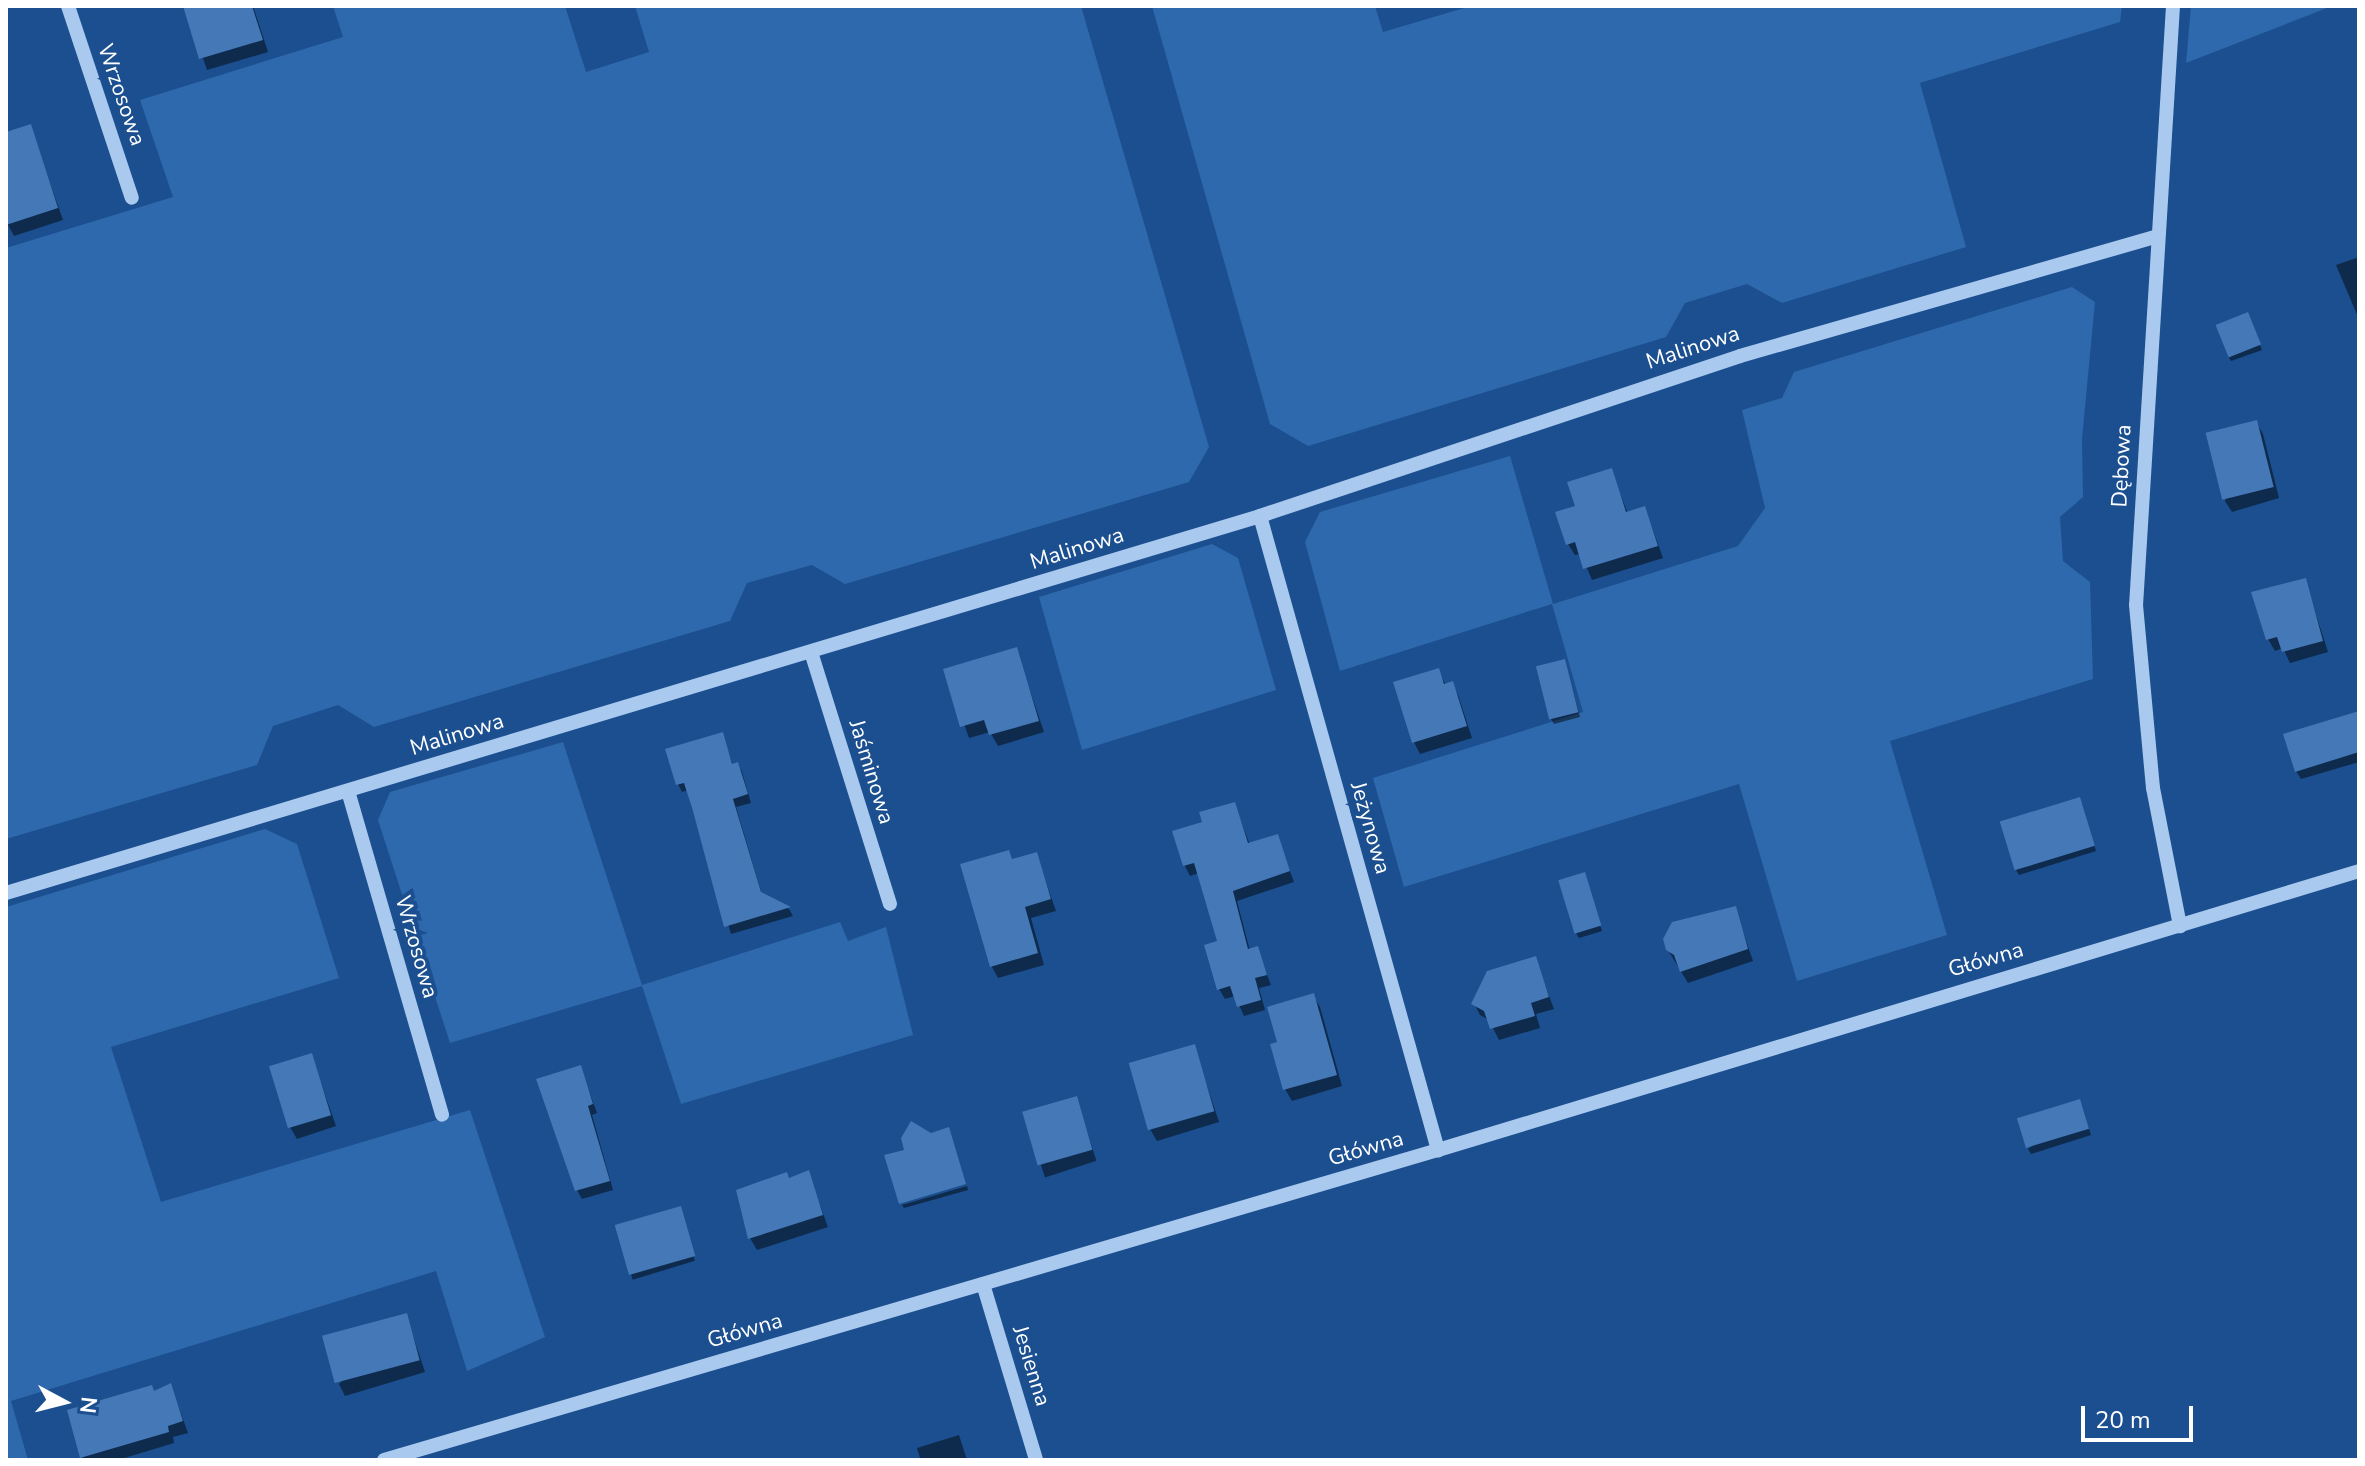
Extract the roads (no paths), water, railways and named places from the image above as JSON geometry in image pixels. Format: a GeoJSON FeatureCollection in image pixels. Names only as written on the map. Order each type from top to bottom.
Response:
{"type":"FeatureCollection","features":[{"type":"Feature","properties":{"kind":"street","name":"Wrzosowa"},"geometry":{"type":"LineString","coordinates":[[68,6],[132,198]]}},
{"type":"Feature","properties":{"kind":"street","name":"Dębowa"},"geometry":{"type":"LineString","coordinates":[[2173,6],[2136,605],[2153,788],[2180,926]]}},
{"type":"Feature","properties":{"kind":"street","name":"Malinowa"},"geometry":{"type":"LineString","coordinates":[[6,893],[1260,516],[1740,356],[2158,236]]}},
{"type":"Feature","properties":{"kind":"street","name":"Jeżynowa"},"geometry":{"type":"LineString","coordinates":[[1260,516],[1438,1150]]}},
{"type":"Feature","properties":{"kind":"street","name":"Jaśminowa"},"geometry":{"type":"LineString","coordinates":[[811,652],[890,904]]}},
{"type":"Feature","properties":{"kind":"street","name":"Wrzosowa"},"geometry":{"type":"LineString","coordinates":[[348,791],[442,1115]]}},
{"type":"Feature","properties":{"kind":"street","name":"Główna"},"geometry":{"type":"LineString","coordinates":[[384,1460],[1438,1150],[2359,871]]}},
{"type":"Feature","properties":{"kind":"street","name":"Jesienna"},"geometry":{"type":"LineString","coordinates":[[983,1284],[1036,1460]]}}]}
